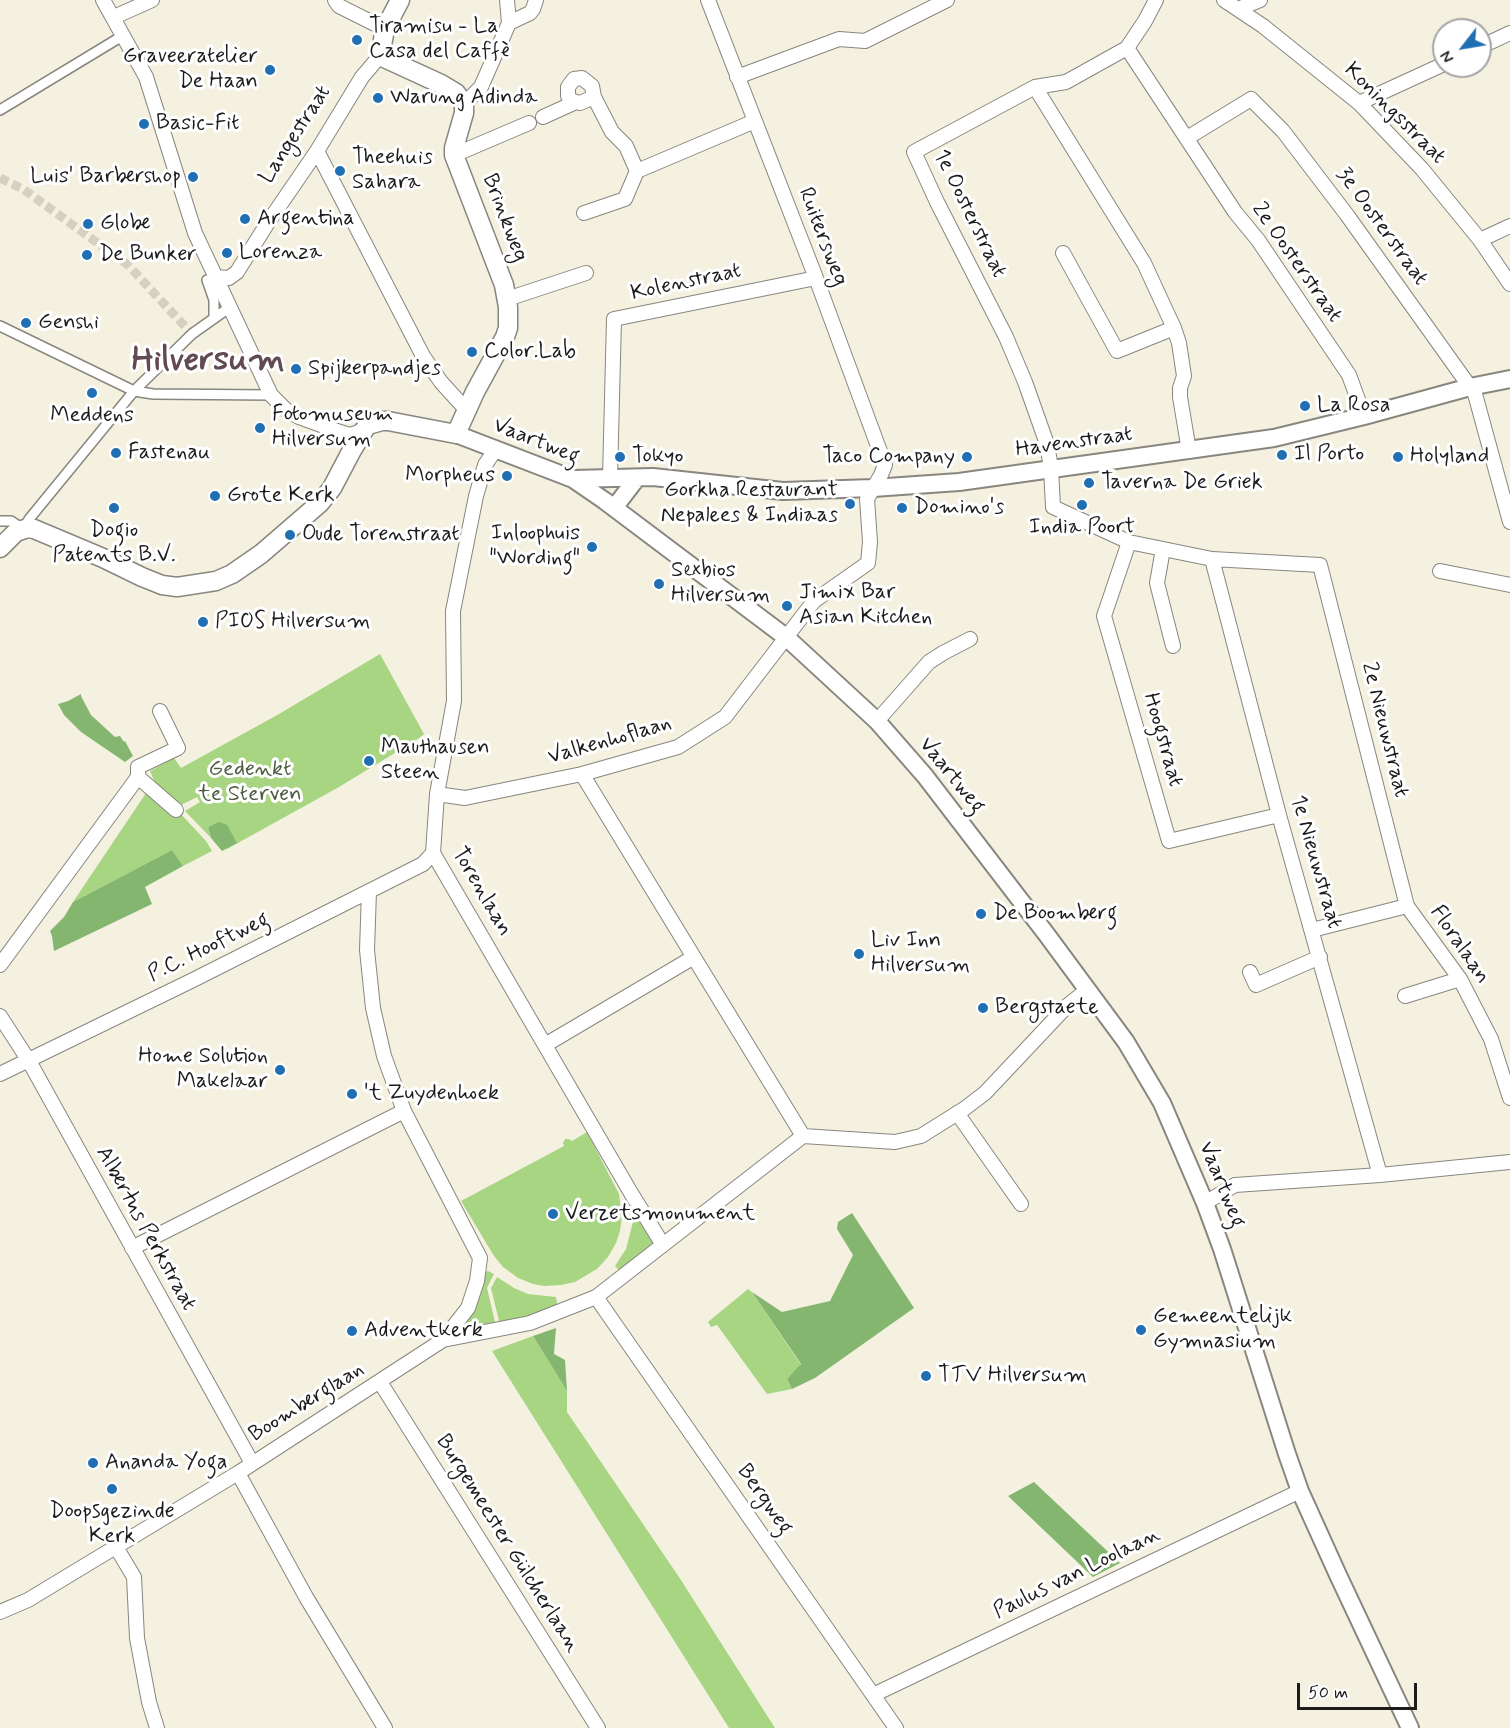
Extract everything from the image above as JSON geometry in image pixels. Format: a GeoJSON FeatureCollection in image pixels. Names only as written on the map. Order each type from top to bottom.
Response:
{"type":"FeatureCollection","features":[{"type":"Feature","properties":{"kind":"main road","name":"Langestraat"},"geometry":{"type":"LineString","coordinates":[[380,56],[385,29],[400,0]]}},
{"type":"Feature","properties":{"kind":"main road"},"geometry":{"type":"LineString","coordinates":[[380,56],[441,84],[456,93],[464,104]]}},
{"type":"Feature","properties":{"kind":"main road","name":"Brinkweg"},"geometry":{"type":"LineString","coordinates":[[456,434],[508,328],[504,285],[454,155],[464,104]]}},
{"type":"Feature","properties":{"kind":"main road"},"geometry":{"type":"LineString","coordinates":[[0,548],[10,537],[23,529],[34,529],[162,585],[177,587],[216,581],[232,574],[261,554],[320,503],[332,488],[364,430],[372,423],[388,421],[456,434]]}},
{"type":"Feature","properties":{"kind":"street"},"geometry":{"type":"LineString","coordinates":[[103,0],[146,77],[211,279],[214,318]]}},
{"type":"Feature","properties":{"kind":"street"},"geometry":{"type":"LineString","coordinates":[[114,17],[152,0]]}},
{"type":"Feature","properties":{"kind":"street"},"geometry":{"type":"LineString","coordinates":[[335,0],[339,6],[385,29]]}},
{"type":"Feature","properties":{"kind":"street"},"geometry":{"type":"LineString","coordinates":[[464,104],[482,87],[509,22],[507,0]]}},
{"type":"Feature","properties":{"kind":"street"},"geometry":{"type":"LineString","coordinates":[[509,22],[530,13],[537,0]]}},
{"type":"Feature","properties":{"kind":"street","name":"Ruitersweg"},"geometry":{"type":"LineString","coordinates":[[708,0],[816,278],[885,465],[871,492]]}},
{"type":"Feature","properties":{"kind":"street"},"geometry":{"type":"LineString","coordinates":[[737,77],[839,39],[865,42],[947,0]]}},
{"type":"Feature","properties":{"kind":"street","name":"1e Oosterstraat"},"geometry":{"type":"LineString","coordinates":[[1051,468],[1047,444],[1006,337],[914,152],[1035,87],[1066,82],[1126,48],[1145,21],[1156,0]]}},
{"type":"Feature","properties":{"kind":"street","name":"Koningsstraat"},"geometry":{"type":"LineString","coordinates":[[1224,0],[1263,26],[1359,103],[1422,169],[1480,240],[1510,284]]}},
{"type":"Feature","properties":{"kind":"street"},"geometry":{"type":"LineString","coordinates":[[1238,9],[1260,0]]}},
{"type":"Feature","properties":{"kind":"street"},"geometry":{"type":"LineString","coordinates":[[1492,41],[1510,33]]}},
{"type":"Feature","properties":{"kind":"street"},"geometry":{"type":"LineString","coordinates":[[0,110],[124,35]]}},
{"type":"Feature","properties":{"kind":"street","name":"2e Oosterstraat"},"geometry":{"type":"LineString","coordinates":[[1126,48],[1235,212],[1258,240],[1349,375],[1364,416]]}},
{"type":"Feature","properties":{"kind":"street","name":"Langestraat"},"geometry":{"type":"LineString","coordinates":[[211,279],[230,278],[237,272],[318,151],[362,77],[380,56]]}},
{"type":"Feature","properties":{"kind":"street"},"geometry":{"type":"LineString","coordinates":[[1359,103],[1432,70]]}},
{"type":"Feature","properties":{"kind":"street"},"geometry":{"type":"LineString","coordinates":[[594,97],[580,103],[576,102],[568,96],[568,87],[578,78],[584,79],[592,86],[594,97],[612,132],[626,146],[637,171]]}},
{"type":"Feature","properties":{"kind":"street"},"geometry":{"type":"LineString","coordinates":[[1035,87],[1144,263],[1174,328],[1179,343],[1184,376],[1180,397],[1189,451]]}},
{"type":"Feature","properties":{"kind":"street","name":"3e Oosterstraat"},"geometry":{"type":"LineString","coordinates":[[1187,138],[1251,99],[1283,131],[1347,215],[1472,390]]}},
{"type":"Feature","properties":{"kind":"street"},"geometry":{"type":"LineString","coordinates":[[543,117],[576,102]]}},
{"type":"Feature","properties":{"kind":"street"},"geometry":{"type":"LineString","coordinates":[[584,213],[625,199],[637,171],[755,121]]}},
{"type":"Feature","properties":{"kind":"street","name":"Brinkweg"},"geometry":{"type":"LineString","coordinates":[[454,155],[529,123]]}},
{"type":"Feature","properties":{"kind":"street"},"geometry":{"type":"LineString","coordinates":[[318,151],[423,356],[441,382],[461,404],[468,408]]}},
{"type":"Feature","properties":{"kind":"street"},"geometry":{"type":"LineString","coordinates":[[1480,240],[1510,226]]}},
{"type":"Feature","properties":{"kind":"street"},"geometry":{"type":"LineString","coordinates":[[1063,253],[1117,351],[1174,328]]}},
{"type":"Feature","properties":{"kind":"street","name":"Brinkweg"},"geometry":{"type":"LineString","coordinates":[[507,299],[586,273]]}},
{"type":"Feature","properties":{"kind":"street","name":"Kolenstraat"},"geometry":{"type":"LineString","coordinates":[[610,473],[614,319],[816,278]]}},
{"type":"Feature","properties":{"kind":"street"},"geometry":{"type":"LineString","coordinates":[[211,279],[230,307],[271,395],[286,410],[350,435],[364,430]]}},
{"type":"Feature","properties":{"kind":"street"},"geometry":{"type":"LineString","coordinates":[[0,521],[10,521],[23,529],[134,391],[192,334],[230,307]]}},
{"type":"Feature","properties":{"kind":"street"},"geometry":{"type":"LineString","coordinates":[[2,327],[134,391],[153,394],[271,395]]}},
{"type":"Feature","properties":{"kind":"street","name":"Havenstraat"},"geometry":{"type":"LineString","coordinates":[[573,478],[610,473],[637,478],[690,480],[783,491],[871,492],[1274,438],[1510,379]]}},
{"type":"Feature","properties":{"kind":"street","name":"Havenstraat"},"geometry":{"type":"LineString","coordinates":[[1472,390],[1510,387]]}},
{"type":"Feature","properties":{"kind":"street"},"geometry":{"type":"LineString","coordinates":[[1472,390],[1510,522]]}},
{"type":"Feature","properties":{"kind":"street","name":"Vaartweg"},"geometry":{"type":"LineString","coordinates":[[456,434],[573,478],[787,638],[877,721],[925,776],[1126,1042],[1148,1078],[1173,1128],[1205,1203],[1300,1491],[1410,1728]]}},
{"type":"Feature","properties":{"kind":"street","name":"Torenlaan"},"geometry":{"type":"LineString","coordinates":[[495,450],[485,465],[476,496],[453,611],[454,700],[438,794],[433,853],[663,1245]]}},
{"type":"Feature","properties":{"kind":"street"},"geometry":{"type":"LineString","coordinates":[[1051,468],[1053,507],[1129,542],[1212,559]]}},
{"type":"Feature","properties":{"kind":"street"},"geometry":{"type":"LineString","coordinates":[[614,508],[637,478]]}},
{"type":"Feature","properties":{"kind":"street","name":"Valkenhoflaan"},"geometry":{"type":"LineString","coordinates":[[438,794],[465,798],[582,774],[678,747],[725,717],[814,601],[868,563],[870,542],[867,499],[871,492]]}},
{"type":"Feature","properties":{"kind":"street","name":"Hoogstraat"},"geometry":{"type":"LineString","coordinates":[[1129,542],[1104,616],[1169,842],[1279,815]]}},
{"type":"Feature","properties":{"kind":"street"},"geometry":{"type":"LineString","coordinates":[[1163,549],[1157,583],[1173,646]]}},
{"type":"Feature","properties":{"kind":"street","name":"1e Nieuwstraat"},"geometry":{"type":"LineString","coordinates":[[1212,559],[1279,815],[1380,1176]]}},
{"type":"Feature","properties":{"kind":"street","name":"2e Nieuwstraat"},"geometry":{"type":"LineString","coordinates":[[1212,559],[1320,565],[1407,906]]}},
{"type":"Feature","properties":{"kind":"street"},"geometry":{"type":"LineString","coordinates":[[1440,571],[1510,585]]}},
{"type":"Feature","properties":{"kind":"street"},"geometry":{"type":"LineString","coordinates":[[877,721],[929,662],[970,639]]}},
{"type":"Feature","properties":{"kind":"street"},"geometry":{"type":"LineString","coordinates":[[0,965],[138,777],[138,767],[178,748],[160,711]]}},
{"type":"Feature","properties":{"kind":"street"},"geometry":{"type":"LineString","coordinates":[[582,774],[803,1136],[895,1142],[921,1136],[985,1093],[1067,1006],[1087,990]]}},
{"type":"Feature","properties":{"kind":"street"},"geometry":{"type":"LineString","coordinates":[[138,777],[176,810]]}},
{"type":"Feature","properties":{"kind":"street","name":"P.C. Hooftweg"},"geometry":{"type":"LineString","coordinates":[[0,1074],[423,864],[433,853]]}},
{"type":"Feature","properties":{"kind":"street"},"geometry":{"type":"LineString","coordinates":[[369,891],[367,950],[373,1008],[384,1056],[404,1111],[480,1258],[477,1281],[468,1308],[443,1340]]}},
{"type":"Feature","properties":{"kind":"street","name":"Floralaan"},"geometry":{"type":"LineString","coordinates":[[1312,930],[1407,906],[1460,979],[1491,1039],[1510,1098]]}},
{"type":"Feature","properties":{"kind":"street"},"geometry":{"type":"LineString","coordinates":[[545,1045],[694,957]]}},
{"type":"Feature","properties":{"kind":"street"},"geometry":{"type":"LineString","coordinates":[[1250,972],[1256,985],[1320,957]]}},
{"type":"Feature","properties":{"kind":"street"},"geometry":{"type":"LineString","coordinates":[[1405,996],[1460,979]]}},
{"type":"Feature","properties":{"kind":"street","name":"Albertus Perkstraat"},"geometry":{"type":"LineString","coordinates":[[0,1016],[29,1061],[252,1463]]}},
{"type":"Feature","properties":{"kind":"street"},"geometry":{"type":"LineString","coordinates":[[132,1248],[404,1111]]}},
{"type":"Feature","properties":{"kind":"street"},"geometry":{"type":"LineString","coordinates":[[957,1113],[1021,1204]]}},
{"type":"Feature","properties":{"kind":"street","name":"Boomberglaan"},"geometry":{"type":"LineString","coordinates":[[0,1612],[28,1600],[238,1473],[443,1340],[530,1323],[596,1297],[803,1136]]}},
{"type":"Feature","properties":{"kind":"street"},"geometry":{"type":"LineString","coordinates":[[1205,1203],[1235,1185],[1380,1176],[1510,1162]]}},
{"type":"Feature","properties":{"kind":"street","name":"Bergweg"},"geometry":{"type":"LineString","coordinates":[[596,1297],[896,1728]]}},
{"type":"Feature","properties":{"kind":"street","name":"Burgemeester Gülcherlaan"},"geometry":{"type":"LineString","coordinates":[[380,1382],[598,1728]]}},
{"type":"Feature","properties":{"kind":"street"},"geometry":{"type":"LineString","coordinates":[[238,1473],[306,1597],[385,1728]]}},
{"type":"Feature","properties":{"kind":"street","name":"Paulus van Loolaan"},"geometry":{"type":"LineString","coordinates":[[873,1695],[1300,1491]]}},
{"type":"Feature","properties":{"kind":"street"},"geometry":{"type":"LineString","coordinates":[[116,1547],[134,1576],[137,1638],[149,1702],[157,1728]]}},
{"type":"Feature","properties":{"kind":"green space","name":"Gedenkt te Sterven"},"geometry":{"type":"Polygon","coordinates":[[[380,654],[424,734],[339,787],[227,849],[213,825],[208,827],[211,838],[185,811],[200,802],[197,797],[179,806],[156,785],[150,771],[174,758],[181,768],[279,714],[380,654]]]}},
{"type":"Feature","properties":{"kind":"green space"},"geometry":{"type":"Polygon","coordinates":[[[81,694],[91,715],[115,737],[120,736],[125,741],[133,756],[125,762],[81,732],[64,715],[58,704],[81,694]]]}},
{"type":"Feature","properties":{"kind":"green space"},"geometry":{"type":"Polygon","coordinates":[[[146,793],[172,816],[179,812],[206,841],[212,851],[183,866],[172,850],[73,902],[146,793]]]}},
{"type":"Feature","properties":{"kind":"green space"},"geometry":{"type":"Polygon","coordinates":[[[219,822],[227,825],[237,843],[222,851],[211,838],[208,827],[219,822]]]}},
{"type":"Feature","properties":{"kind":"green space"},"geometry":{"type":"Polygon","coordinates":[[[172,850],[183,866],[145,887],[152,904],[54,951],[50,931],[64,917],[73,902],[172,850]]]}},
{"type":"Feature","properties":{"kind":"green space"},"geometry":{"type":"Polygon","coordinates":[[[587,1132],[619,1194],[622,1216],[616,1243],[608,1257],[597,1269],[575,1282],[544,1286],[518,1278],[503,1267],[494,1256],[461,1201],[564,1146],[565,1139],[572,1141],[587,1132]]]}},
{"type":"Feature","properties":{"kind":"green space"},"geometry":{"type":"Polygon","coordinates":[[[852,1213],[914,1308],[815,1378],[792,1389],[787,1379],[801,1364],[752,1292],[782,1312],[830,1301],[853,1255],[837,1229],[838,1222],[852,1213]]]}},
{"type":"Feature","properties":{"kind":"green space"},"geometry":{"type":"Polygon","coordinates":[[[642,1220],[655,1243],[621,1272],[615,1266],[626,1249],[633,1222],[642,1220]]]}},
{"type":"Feature","properties":{"kind":"green space"},"geometry":{"type":"Polygon","coordinates":[[[485,1272],[494,1274],[487,1288],[496,1326],[460,1331],[485,1272]]]}},
{"type":"Feature","properties":{"kind":"green space"},"geometry":{"type":"Polygon","coordinates":[[[497,1277],[528,1294],[556,1297],[558,1309],[500,1325],[491,1288],[497,1277]]]}},
{"type":"Feature","properties":{"kind":"green space"},"geometry":{"type":"Polygon","coordinates":[[[748,1289],[801,1365],[787,1379],[792,1389],[767,1394],[717,1325],[711,1327],[708,1322],[748,1289]]]}},
{"type":"Feature","properties":{"kind":"green space"},"geometry":{"type":"Polygon","coordinates":[[[556,1328],[554,1354],[565,1360],[567,1391],[533,1336],[556,1328]]]}},
{"type":"Feature","properties":{"kind":"green space"},"geometry":{"type":"Polygon","coordinates":[[[533,1336],[567,1391],[567,1412],[681,1580],[775,1728],[729,1728],[492,1351],[533,1336]]]}},
{"type":"Feature","properties":{"kind":"green space"},"geometry":{"type":"Polygon","coordinates":[[[1034,1482],[1120,1563],[1093,1577],[1008,1496],[1034,1482]]]}},
{"type":"Feature","properties":{"kind":"tunnel"},"geometry":{"type":"LineString","coordinates":[[0,178],[23,189],[128,265],[192,334]]}},
{"type":"Feature","properties":{"kind":"place","name":"Tiramisu - La Casa del Caffè"},"geometry":{"type":"Point","coordinates":[357,40]}},
{"type":"Feature","properties":{"kind":"place","name":"Graveeratelier De Haan"},"geometry":{"type":"Point","coordinates":[270,70]}},
{"type":"Feature","properties":{"kind":"place","name":"Warung Adinda"},"geometry":{"type":"Point","coordinates":[378,98]}},
{"type":"Feature","properties":{"kind":"place","name":"Basic-Fit"},"geometry":{"type":"Point","coordinates":[144,124]}},
{"type":"Feature","properties":{"kind":"place","name":"Theehuis Sahara"},"geometry":{"type":"Point","coordinates":[340,171]}},
{"type":"Feature","properties":{"kind":"place","name":"Luis' Barbershop"},"geometry":{"type":"Point","coordinates":[193,177]}},
{"type":"Feature","properties":{"kind":"place","name":"Argentina"},"geometry":{"type":"Point","coordinates":[245,219]}},
{"type":"Feature","properties":{"kind":"place","name":"Globe"},"geometry":{"type":"Point","coordinates":[88,224]}},
{"type":"Feature","properties":{"kind":"place","name":"Lorenza"},"geometry":{"type":"Point","coordinates":[227,253]}},
{"type":"Feature","properties":{"kind":"place","name":"De Bunker"},"geometry":{"type":"Point","coordinates":[87,255]}},
{"type":"Feature","properties":{"kind":"place","name":"Genshi"},"geometry":{"type":"Point","coordinates":[26,323]}},
{"type":"Feature","properties":{"kind":"place","name":"Color.Lab"},"geometry":{"type":"Point","coordinates":[472,352]}},
{"type":"Feature","properties":{"kind":"place","name":"Spijkerpandjes"},"geometry":{"type":"Point","coordinates":[296,369]}},
{"type":"Feature","properties":{"kind":"place","name":"Meddens"},"geometry":{"type":"Point","coordinates":[92,393]}},
{"type":"Feature","properties":{"kind":"place","name":"La Rosa"},"geometry":{"type":"Point","coordinates":[1305,406]}},
{"type":"Feature","properties":{"kind":"place","name":"Fotomuseum Hilversum"},"geometry":{"type":"Point","coordinates":[260,428]}},
{"type":"Feature","properties":{"kind":"place","name":"Fastenau"},"geometry":{"type":"Point","coordinates":[116,453]}},
{"type":"Feature","properties":{"kind":"place","name":"Il Porto"},"geometry":{"type":"Point","coordinates":[1282,455]}},
{"type":"Feature","properties":{"kind":"place","name":"Tokyo"},"geometry":{"type":"Point","coordinates":[620,457]}},
{"type":"Feature","properties":{"kind":"place","name":"Taco Company"},"geometry":{"type":"Point","coordinates":[967,457]}},
{"type":"Feature","properties":{"kind":"place","name":"Holyland"},"geometry":{"type":"Point","coordinates":[1398,457]}},
{"type":"Feature","properties":{"kind":"place","name":"Morpheus"},"geometry":{"type":"Point","coordinates":[507,476]}},
{"type":"Feature","properties":{"kind":"place","name":"Taverna De Griek"},"geometry":{"type":"Point","coordinates":[1089,483]}},
{"type":"Feature","properties":{"kind":"place","name":"Grote Kerk"},"geometry":{"type":"Point","coordinates":[215,496]}},
{"type":"Feature","properties":{"kind":"place","name":"Gorkha Restaurant Nepalees & Indiaas"},"geometry":{"type":"Point","coordinates":[850,504]}},
{"type":"Feature","properties":{"kind":"place","name":"India Poort"},"geometry":{"type":"Point","coordinates":[1082,505]}},
{"type":"Feature","properties":{"kind":"place","name":"Dogio Patents B.V."},"geometry":{"type":"Point","coordinates":[114,508]}},
{"type":"Feature","properties":{"kind":"place","name":"Domino's"},"geometry":{"type":"Point","coordinates":[902,508]}},
{"type":"Feature","properties":{"kind":"place","name":"Oude Torenstraat"},"geometry":{"type":"Point","coordinates":[290,535]}},
{"type":"Feature","properties":{"kind":"place","name":"Inloophuis \"Wording\""},"geometry":{"type":"Point","coordinates":[592,547]}},
{"type":"Feature","properties":{"kind":"place","name":"Sexbios Hilversum"},"geometry":{"type":"Point","coordinates":[659,584]}},
{"type":"Feature","properties":{"kind":"place","name":"Jimix Bar Asian Kitchen"},"geometry":{"type":"Point","coordinates":[787,606]}},
{"type":"Feature","properties":{"kind":"place","name":"PIOS Hilversum"},"geometry":{"type":"Point","coordinates":[203,622]}},
{"type":"Feature","properties":{"kind":"place","name":"Mauthausen Steen"},"geometry":{"type":"Point","coordinates":[369,761]}},
{"type":"Feature","properties":{"kind":"place","name":"De Boomberg"},"geometry":{"type":"Point","coordinates":[981,914]}},
{"type":"Feature","properties":{"kind":"place","name":"Liv Inn Hilversum"},"geometry":{"type":"Point","coordinates":[859,954]}},
{"type":"Feature","properties":{"kind":"place","name":"Bergstaete"},"geometry":{"type":"Point","coordinates":[983,1008]}},
{"type":"Feature","properties":{"kind":"place","name":"Home Solution Makelaar"},"geometry":{"type":"Point","coordinates":[280,1070]}},
{"type":"Feature","properties":{"kind":"place","name":"'t Zuydenhoek"},"geometry":{"type":"Point","coordinates":[352,1094]}},
{"type":"Feature","properties":{"kind":"place","name":"Verzetsmonument"},"geometry":{"type":"Point","coordinates":[553,1214]}},
{"type":"Feature","properties":{"kind":"place","name":"Gemeentelijk Gymnasium"},"geometry":{"type":"Point","coordinates":[1141,1330]}},
{"type":"Feature","properties":{"kind":"place","name":"Adventkerk"},"geometry":{"type":"Point","coordinates":[352,1331]}},
{"type":"Feature","properties":{"kind":"place","name":"TTV Hilversum"},"geometry":{"type":"Point","coordinates":[926,1376]}},
{"type":"Feature","properties":{"kind":"place","name":"Ananda Yoga"},"geometry":{"type":"Point","coordinates":[93,1463]}},
{"type":"Feature","properties":{"kind":"place","name":"Doopsgezinde Kerk"},"geometry":{"type":"Point","coordinates":[112,1489]}},
{"type":"Feature","properties":{"kind":"district","name":"Hilversum"},"geometry":{"type":"Point","coordinates":[208,362]}}]}
